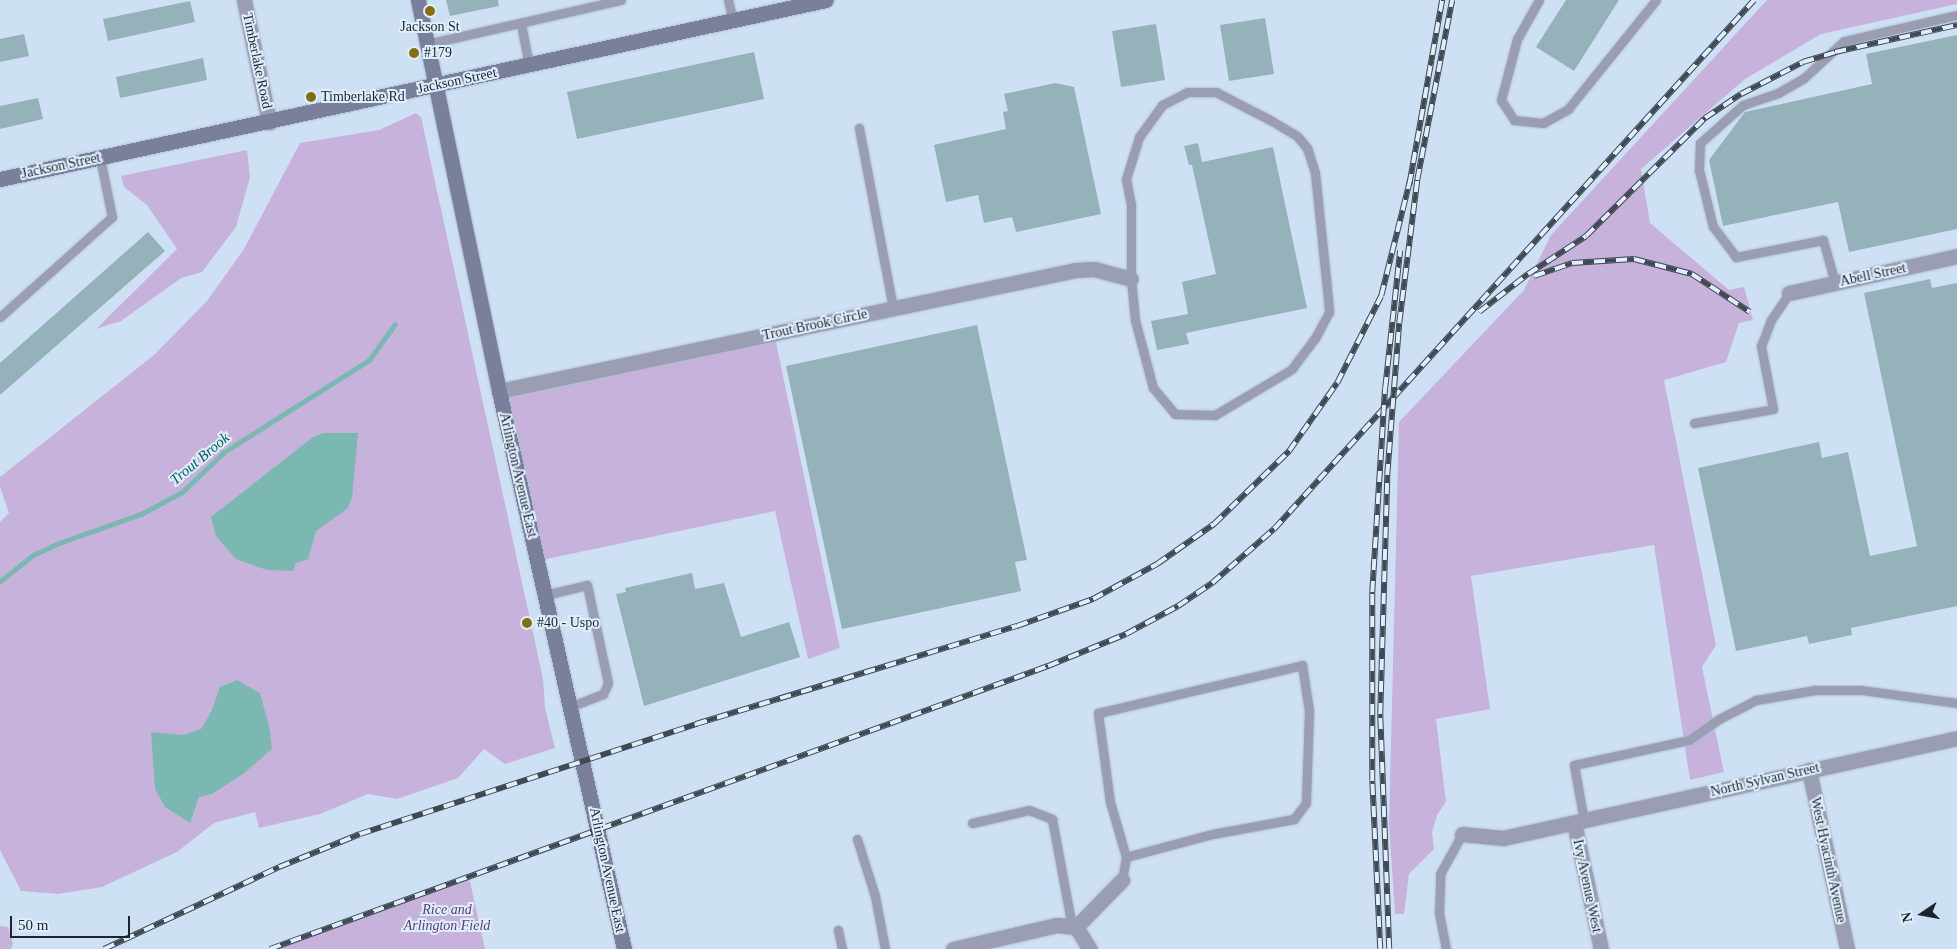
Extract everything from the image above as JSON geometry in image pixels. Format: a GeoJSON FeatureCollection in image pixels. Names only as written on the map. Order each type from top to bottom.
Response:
{"type":"FeatureCollection","features":[{"type":"Feature","properties":{"kind":"street","name":"Timberlake Road"},"geometry":{"type":"LineString","coordinates":[[244,0],[269,122]]}},
{"type":"Feature","properties":{"kind":"street","name":"Arlington Avenue East"},"geometry":{"type":"LineString","coordinates":[[418,0],[499,391],[624,949]]}},
{"type":"Feature","properties":{"kind":"street","name":"Jackson Street"},"geometry":{"type":"LineString","coordinates":[[0,179],[826,0]]}},
{"type":"Feature","properties":{"kind":"street","name":"Abell Street"},"geometry":{"type":"LineString","coordinates":[[1789,293],[1957,256]]}},
{"type":"Feature","properties":{"kind":"street","name":"Trout Brook Circle"},"geometry":{"type":"LineString","coordinates":[[499,391],[1076,270],[1101,270],[1131,279]]}},
{"type":"Feature","properties":{"kind":"street","name":"North Sylvan Street"},"geometry":{"type":"LineString","coordinates":[[1462,834],[1502,838],[1957,738]]}},
{"type":"Feature","properties":{"kind":"street","name":"West Hyacinth Avenue"},"geometry":{"type":"LineString","coordinates":[[1809,770],[1847,949]]}},
{"type":"Feature","properties":{"kind":"street","name":"Ivy Avenue West"},"geometry":{"type":"LineString","coordinates":[[1579,822],[1601,949]]}},
{"type":"Feature","properties":{"kind":"street"},"geometry":{"type":"LineString","coordinates":[[1074,927],[1122,880]]}},
{"type":"Feature","properties":{"kind":"street"},"geometry":{"type":"LineString","coordinates":[[953,949],[1057,925],[1074,927],[1090,949]]}},
{"type":"Feature","properties":{"kind":"lane"},"geometry":{"type":"LineString","coordinates":[[427,44],[621,0]]}},
{"type":"Feature","properties":{"kind":"lane"},"geometry":{"type":"LineString","coordinates":[[728,0],[733,20]]}},
{"type":"Feature","properties":{"kind":"lane"},"geometry":{"type":"LineString","coordinates":[[1539,0],[1517,38],[1501,100],[1514,120],[1543,124],[1568,109],[1656,0]]}},
{"type":"Feature","properties":{"kind":"lane"},"geometry":{"type":"LineString","coordinates":[[1834,283],[1823,240],[1736,257],[1713,227],[1698,170],[1700,143],[1743,106],[1778,93],[1804,78],[1844,41],[1957,16]]}},
{"type":"Feature","properties":{"kind":"lane"},"geometry":{"type":"LineString","coordinates":[[521,24],[529,65]]}},
{"type":"Feature","properties":{"kind":"lane"},"geometry":{"type":"LineString","coordinates":[[1187,92],[1216,92],[1297,136],[1307,148],[1315,173],[1329,312],[1316,338],[1292,369],[1215,415],[1175,414],[1153,388],[1135,320],[1131,279],[1131,205],[1126,178],[1139,137],[1162,105],[1187,92]]}},
{"type":"Feature","properties":{"kind":"lane"},"geometry":{"type":"LineString","coordinates":[[860,128],[894,308]]}},
{"type":"Feature","properties":{"kind":"lane"},"geometry":{"type":"LineString","coordinates":[[0,317],[112,216],[100,158]]}},
{"type":"Feature","properties":{"kind":"lane"},"geometry":{"type":"LineString","coordinates":[[1694,423],[1773,409],[1761,346],[1771,320],[1789,293]]}},
{"type":"Feature","properties":{"kind":"lane"},"geometry":{"type":"LineString","coordinates":[[545,595],[587,585],[608,683],[603,694],[571,706]]}},
{"type":"Feature","properties":{"kind":"lane"},"geometry":{"type":"LineString","coordinates":[[1122,880],[1126,857],[1110,802],[1098,714],[1302,665],[1309,712],[1306,803],[1294,819],[1212,834],[1126,857]]}},
{"type":"Feature","properties":{"kind":"lane"},"geometry":{"type":"LineString","coordinates":[[1579,822],[1574,764],[1690,740],[1719,719],[1756,700],[1815,690],[1861,690],[1957,703]]}},
{"type":"Feature","properties":{"kind":"lane"},"geometry":{"type":"LineString","coordinates":[[972,823],[1029,810],[1052,819],[1074,927]]}},
{"type":"Feature","properties":{"kind":"lane"},"geometry":{"type":"LineString","coordinates":[[1446,949],[1439,912],[1440,874],[1462,834]]}},
{"type":"Feature","properties":{"kind":"lane"},"geometry":{"type":"LineString","coordinates":[[857,839],[875,896],[885,949]]}},
{"type":"Feature","properties":{"kind":"lane"},"geometry":{"type":"LineString","coordinates":[[838,930],[842,949]]}},
{"type":"Feature","properties":{"kind":"green space"},"geometry":{"type":"Polygon","coordinates":[[[1767,0],[1957,0],[1957,4],[1821,34],[1745,79],[1641,169],[1650,223],[1729,290],[1744,287],[1753,320],[1739,323],[1726,362],[1664,380],[1716,645],[1702,667],[1724,772],[1690,780],[1654,545],[1471,576],[1490,709],[1436,719],[1446,802],[1437,815],[1432,832],[1434,849],[1409,874],[1404,914],[1395,914],[1389,824],[1399,422],[1524,290],[1551,235],[1767,0]]]}},
{"type":"Feature","properties":{"kind":"green space"},"geometry":{"type":"Polygon","coordinates":[[[416,113],[421,117],[543,679],[545,708],[555,748],[505,764],[484,749],[458,778],[397,799],[368,794],[320,814],[259,828],[255,812],[214,823],[177,852],[102,887],[58,894],[21,891],[0,850],[0,522],[9,513],[0,487],[0,477],[154,355],[207,301],[244,249],[300,143],[379,130],[416,113]]]}},
{"type":"Feature","properties":{"kind":"green space"},"geometry":{"type":"Polygon","coordinates":[[[247,150],[250,177],[236,227],[202,272],[181,278],[121,321],[96,329],[177,249],[147,205],[124,187],[121,176],[247,150]]]}},
{"type":"Feature","properties":{"kind":"green space"},"geometry":{"type":"Polygon","coordinates":[[[774,333],[840,648],[808,659],[775,511],[537,561],[499,391],[774,333]]]}},
{"type":"Feature","properties":{"kind":"green space","name":"Rice and Arlington Field"},"geometry":{"type":"Polygon","coordinates":[[[469,877],[485,949],[270,949],[469,877]]]}},
{"type":"Feature","properties":{"kind":"green space"},"geometry":{"type":"Polygon","coordinates":[[[0,926],[8,927],[13,944],[11,949],[0,949],[0,926]]]}},
{"type":"Feature","properties":{"kind":"shaded area"},"geometry":{"type":"Polygon","coordinates":[[[324,433],[358,433],[352,498],[347,509],[316,531],[308,559],[296,563],[293,571],[267,570],[236,559],[216,536],[211,517],[313,437],[324,433]]]}},
{"type":"Feature","properties":{"kind":"shaded area"},"geometry":{"type":"Polygon","coordinates":[[[237,680],[260,693],[269,726],[272,749],[243,774],[212,794],[199,797],[190,823],[165,807],[155,789],[151,732],[183,735],[201,729],[212,710],[220,687],[237,680]]]}},
{"type":"Feature","properties":{"kind":"building"},"geometry":{"type":"Polygon","coordinates":[[[446,0],[498,0],[499,6],[450,16],[446,0]]]}},
{"type":"Feature","properties":{"kind":"building"},"geometry":{"type":"Polygon","coordinates":[[[1566,0],[1619,0],[1574,71],[1536,47],[1566,0]]]}},
{"type":"Feature","properties":{"kind":"building"},"geometry":{"type":"Polygon","coordinates":[[[190,1],[195,22],[108,41],[103,19],[190,1]]]}},
{"type":"Feature","properties":{"kind":"building"},"geometry":{"type":"Polygon","coordinates":[[[1265,18],[1274,74],[1229,81],[1220,25],[1265,18]]]}},
{"type":"Feature","properties":{"kind":"building"},"geometry":{"type":"Polygon","coordinates":[[[1156,24],[1165,80],[1121,87],[1112,31],[1156,24]]]}},
{"type":"Feature","properties":{"kind":"building"},"geometry":{"type":"Polygon","coordinates":[[[24,34],[29,56],[0,62],[0,39],[24,34]]]}},
{"type":"Feature","properties":{"kind":"building"},"geometry":{"type":"Polygon","coordinates":[[[1957,35],[1957,229],[1849,252],[1838,202],[1723,226],[1709,160],[1745,112],[1872,84],[1866,54],[1957,35]]]}},
{"type":"Feature","properties":{"kind":"building"},"geometry":{"type":"Polygon","coordinates":[[[754,52],[764,99],[577,139],[567,92],[754,52]]]}},
{"type":"Feature","properties":{"kind":"building"},"geometry":{"type":"Polygon","coordinates":[[[203,58],[207,80],[120,98],[116,77],[203,58]]]}},
{"type":"Feature","properties":{"kind":"building"},"geometry":{"type":"Polygon","coordinates":[[[1055,83],[1074,87],[1101,214],[1016,232],[1012,217],[984,223],[978,195],[946,202],[934,145],[1006,129],[1003,112],[1008,111],[1004,94],[1055,83]]]}},
{"type":"Feature","properties":{"kind":"building"},"geometry":{"type":"Polygon","coordinates":[[[38,98],[43,119],[0,129],[0,106],[38,98]]]}},
{"type":"Feature","properties":{"kind":"building"},"geometry":{"type":"Polygon","coordinates":[[[1198,143],[1202,162],[1273,147],[1307,308],[1186,333],[1189,344],[1157,350],[1151,321],[1188,314],[1182,282],[1216,274],[1192,165],[1189,165],[1184,146],[1198,143]]]}},
{"type":"Feature","properties":{"kind":"building"},"geometry":{"type":"Polygon","coordinates":[[[148,232],[165,251],[0,395],[0,363],[148,232]]]}},
{"type":"Feature","properties":{"kind":"building"},"geometry":{"type":"Polygon","coordinates":[[[1930,279],[1932,288],[1957,283],[1957,606],[1851,628],[1852,635],[1809,644],[1807,636],[1736,651],[1698,468],[1819,442],[1822,458],[1848,452],[1870,556],[1917,546],[1864,293],[1930,279]]]}},
{"type":"Feature","properties":{"kind":"building"},"geometry":{"type":"Polygon","coordinates":[[[977,325],[1027,560],[1015,562],[1021,591],[842,629],[786,366],[977,325]]]}},
{"type":"Feature","properties":{"kind":"building"},"geometry":{"type":"Polygon","coordinates":[[[692,573],[695,589],[724,583],[741,637],[789,622],[800,657],[644,706],[616,594],[626,592],[625,588],[692,573]]]}},
{"type":"Feature","properties":{"kind":"waterway","name":"Trout Brook"},"geometry":{"type":"LineString","coordinates":[[0,581],[33,555],[59,543],[141,514],[182,492],[224,452],[369,360],[395,324]]}},
{"type":"Feature","properties":{"kind":"railway"},"geometry":{"type":"LineString","coordinates":[[1409,185],[1442,0]]}},
{"type":"Feature","properties":{"kind":"railway"},"geometry":{"type":"LineString","coordinates":[[1389,949],[1380,714],[1387,475],[1399,323],[1417,180],[1452,0]]}},
{"type":"Feature","properties":{"kind":"railway"},"geometry":{"type":"LineString","coordinates":[[270,949],[1048,666],[1126,634],[1178,606],[1212,583],[1274,529],[1754,0]]}},
{"type":"Feature","properties":{"kind":"railway"},"geometry":{"type":"LineString","coordinates":[[1479,312],[1528,274],[1586,236],[1705,118],[1741,94],[1803,62],[1835,52],[1957,25]]}},
{"type":"Feature","properties":{"kind":"railway"},"geometry":{"type":"LineString","coordinates":[[104,949],[279,867],[360,834],[696,724],[1017,626],[1093,599],[1157,564],[1214,524],[1289,451],[1337,383],[1381,296],[1410,180]]}},
{"type":"Feature","properties":{"kind":"railway"},"geometry":{"type":"LineString","coordinates":[[1380,949],[1372,781],[1372,592],[1385,388],[1400,251]]}},
{"type":"Feature","properties":{"kind":"railway"},"geometry":{"type":"LineString","coordinates":[[1534,276],[1572,263],[1634,259],[1692,274],[1750,312]]}},
{"type":"Feature","properties":{"kind":"place","name":"Jackson St"},"geometry":{"type":"Point","coordinates":[430,11]}},
{"type":"Feature","properties":{"kind":"place","name":"#179"},"geometry":{"type":"Point","coordinates":[414,53]}},
{"type":"Feature","properties":{"kind":"place","name":"Timberlake Rd"},"geometry":{"type":"Point","coordinates":[311,97]}},
{"type":"Feature","properties":{"kind":"place","name":"#40 - Uspo"},"geometry":{"type":"Point","coordinates":[527,623]}}]}
